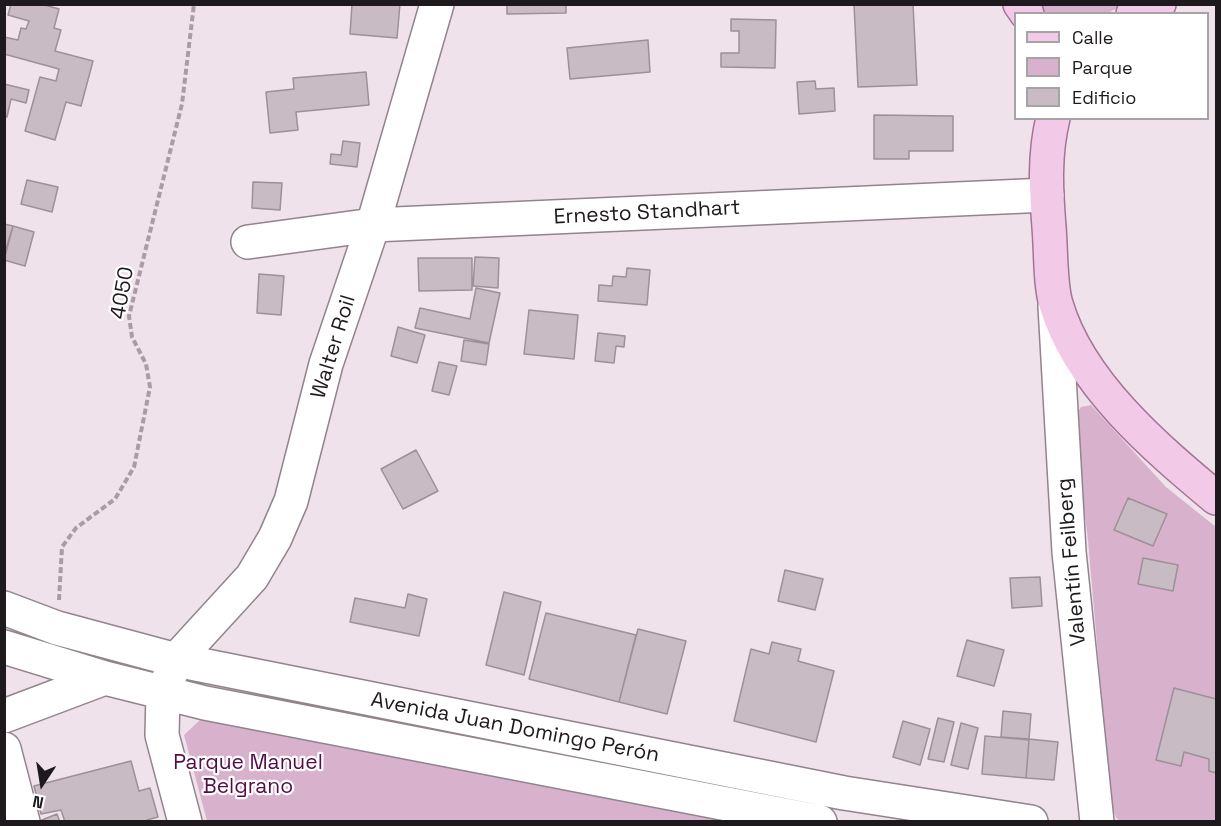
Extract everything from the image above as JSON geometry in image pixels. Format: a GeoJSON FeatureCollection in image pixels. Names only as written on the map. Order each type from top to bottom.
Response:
{"type":"FeatureCollection","features":[{"type":"Feature","properties":{"kind":"main road"},"geometry":{"type":"LineString","coordinates":[[1138,12],[1159,4]]}},
{"type":"Feature","properties":{"kind":"main road"},"geometry":{"type":"LineString","coordinates":[[1047,129],[1047,195],[1055,302],[1067,335],[1103,388],[1158,448],[1216,498]]}},
{"type":"Feature","properties":{"kind":"street","name":"Walter Roil"},"geometry":{"type":"LineString","coordinates":[[176,660],[252,576],[275,538],[291,501],[326,364],[373,225],[437,4]]}},
{"type":"Feature","properties":{"kind":"street","name":"Ernesto Standhart"},"geometry":{"type":"LineString","coordinates":[[248,242],[373,225],[1047,195]]}},
{"type":"Feature","properties":{"kind":"street","name":"Valentín Feilberg"},"geometry":{"type":"LineString","coordinates":[[1055,302],[1069,552],[1097,822]]}},
{"type":"Feature","properties":{"kind":"street","name":"Avenida Juan Domingo Perón"},"geometry":{"type":"LineString","coordinates":[[4,608],[57,628],[176,660],[844,793],[1031,822]]}},
{"type":"Feature","properties":{"kind":"street","name":"Avenida Juan Domingo Perón"},"geometry":{"type":"LineString","coordinates":[[4,646],[105,678],[217,705],[820,822]]}},
{"type":"Feature","properties":{"kind":"street"},"geometry":{"type":"LineString","coordinates":[[176,660],[164,693],[162,735],[185,822]]}},
{"type":"Feature","properties":{"kind":"street"},"geometry":{"type":"LineString","coordinates":[[4,716],[105,678]]}},
{"type":"Feature","properties":{"kind":"street"},"geometry":{"type":"LineString","coordinates":[[4,749],[23,822]]}},
{"type":"Feature","properties":{"kind":"path","name":"4050"},"geometry":{"type":"LineString","coordinates":[[57,628],[62,547],[76,528],[115,499],[134,467],[150,387],[146,363],[132,337],[129,316],[182,104],[194,4]]}},
{"type":"Feature","properties":{"kind":"green space"},"geometry":{"type":"Polygon","coordinates":[[[1034,5],[1123,5],[1110,12],[1042,12],[1034,5]]]}},
{"type":"Feature","properties":{"kind":"green space"},"geometry":{"type":"Polygon","coordinates":[[[1091,405],[1166,487],[1216,527],[1216,821],[1121,821],[1117,819],[1111,805],[1088,540],[1073,419],[1081,407],[1091,405]]]}},
{"type":"Feature","properties":{"kind":"green space","name":"Parque Manuel Belgrano"},"geometry":{"type":"Polygon","coordinates":[[[202,718],[722,821],[207,821],[184,735],[202,718]]]}},
{"type":"Feature","properties":{"kind":"building"},"geometry":{"type":"Polygon","coordinates":[[[11,4],[41,4],[59,9],[54,28],[61,30],[55,51],[93,61],[81,106],[66,102],[55,140],[25,131],[40,77],[56,81],[59,69],[4,54],[4,37],[18,40],[21,28],[26,29],[29,21],[8,15],[11,4]]]}},
{"type":"Feature","properties":{"kind":"building"},"geometry":{"type":"Polygon","coordinates":[[[352,4],[400,4],[397,38],[350,34],[352,4]]]}},
{"type":"Feature","properties":{"kind":"building"},"geometry":{"type":"Polygon","coordinates":[[[507,4],[566,4],[566,13],[507,14],[507,4]]]}},
{"type":"Feature","properties":{"kind":"building"},"geometry":{"type":"Polygon","coordinates":[[[854,4],[913,4],[917,85],[858,87],[854,4]]]}},
{"type":"Feature","properties":{"kind":"building"},"geometry":{"type":"Polygon","coordinates":[[[731,19],[776,20],[775,68],[721,67],[721,53],[739,53],[739,31],[731,31],[731,19]]]}},
{"type":"Feature","properties":{"kind":"building"},"geometry":{"type":"Polygon","coordinates":[[[648,40],[650,72],[570,79],[567,48],[648,40]]]}},
{"type":"Feature","properties":{"kind":"building"},"geometry":{"type":"Polygon","coordinates":[[[366,72],[369,105],[296,112],[298,130],[270,133],[266,92],[294,89],[293,78],[366,72]]]}},
{"type":"Feature","properties":{"kind":"building"},"geometry":{"type":"Polygon","coordinates":[[[815,81],[816,89],[834,88],[835,111],[799,114],[797,82],[815,81]]]}},
{"type":"Feature","properties":{"kind":"building"},"geometry":{"type":"Polygon","coordinates":[[[4,84],[29,90],[26,103],[11,99],[7,117],[4,117],[4,84]]]}},
{"type":"Feature","properties":{"kind":"building"},"geometry":{"type":"Polygon","coordinates":[[[874,115],[953,116],[953,151],[909,151],[909,159],[874,159],[874,115]]]}},
{"type":"Feature","properties":{"kind":"building"},"geometry":{"type":"Polygon","coordinates":[[[343,141],[360,143],[357,167],[330,164],[331,154],[341,155],[343,141]]]}},
{"type":"Feature","properties":{"kind":"building"},"geometry":{"type":"Polygon","coordinates":[[[27,180],[58,187],[52,212],[21,204],[27,180]]]}},
{"type":"Feature","properties":{"kind":"building"},"geometry":{"type":"Polygon","coordinates":[[[253,182],[282,183],[280,210],[252,208],[253,182]]]}},
{"type":"Feature","properties":{"kind":"building"},"geometry":{"type":"Polygon","coordinates":[[[4,224],[13,226],[4,256],[4,224]]]}},
{"type":"Feature","properties":{"kind":"building"},"geometry":{"type":"Polygon","coordinates":[[[13,226],[34,232],[25,266],[4,260],[13,226]]]}},
{"type":"Feature","properties":{"kind":"building"},"geometry":{"type":"Polygon","coordinates":[[[475,257],[499,258],[498,288],[473,286],[475,257]]]}},
{"type":"Feature","properties":{"kind":"building"},"geometry":{"type":"Polygon","coordinates":[[[418,258],[472,258],[472,290],[419,291],[418,258]]]}},
{"type":"Feature","properties":{"kind":"building"},"geometry":{"type":"Polygon","coordinates":[[[627,268],[650,270],[647,305],[598,301],[599,285],[612,286],[613,276],[626,277],[627,268]]]}},
{"type":"Feature","properties":{"kind":"building"},"geometry":{"type":"Polygon","coordinates":[[[259,274],[284,276],[281,315],[257,313],[259,274]]]}},
{"type":"Feature","properties":{"kind":"building"},"geometry":{"type":"Polygon","coordinates":[[[476,288],[500,293],[489,343],[415,328],[420,308],[470,319],[476,288]]]}},
{"type":"Feature","properties":{"kind":"building"},"geometry":{"type":"Polygon","coordinates":[[[529,310],[578,315],[574,359],[524,354],[529,310]]]}},
{"type":"Feature","properties":{"kind":"building"},"geometry":{"type":"Polygon","coordinates":[[[398,327],[425,335],[417,363],[391,356],[398,327]]]}},
{"type":"Feature","properties":{"kind":"building"},"geometry":{"type":"Polygon","coordinates":[[[598,333],[625,336],[624,347],[616,346],[614,363],[595,361],[598,333]]]}},
{"type":"Feature","properties":{"kind":"building"},"geometry":{"type":"Polygon","coordinates":[[[464,340],[489,344],[486,365],[461,361],[464,340]]]}},
{"type":"Feature","properties":{"kind":"building"},"geometry":{"type":"Polygon","coordinates":[[[439,362],[457,366],[449,395],[432,391],[439,362]]]}},
{"type":"Feature","properties":{"kind":"building"},"geometry":{"type":"Polygon","coordinates":[[[416,450],[438,491],[403,509],[381,469],[416,450]]]}},
{"type":"Feature","properties":{"kind":"building"},"geometry":{"type":"Polygon","coordinates":[[[1128,498],[1167,514],[1153,546],[1114,530],[1128,498]]]}},
{"type":"Feature","properties":{"kind":"building"},"geometry":{"type":"Polygon","coordinates":[[[1143,558],[1178,565],[1173,591],[1138,584],[1143,558]]]}},
{"type":"Feature","properties":{"kind":"building"},"geometry":{"type":"Polygon","coordinates":[[[785,570],[823,579],[815,610],[778,601],[785,570]]]}},
{"type":"Feature","properties":{"kind":"building"},"geometry":{"type":"Polygon","coordinates":[[[1040,577],[1042,606],[1012,608],[1010,578],[1040,577]]]}},
{"type":"Feature","properties":{"kind":"building"},"geometry":{"type":"Polygon","coordinates":[[[504,592],[541,602],[524,675],[486,665],[504,592]]]}},
{"type":"Feature","properties":{"kind":"building"},"geometry":{"type":"Polygon","coordinates":[[[408,594],[427,599],[419,636],[350,622],[355,598],[405,608],[408,594]]]}},
{"type":"Feature","properties":{"kind":"building"},"geometry":{"type":"Polygon","coordinates":[[[546,613],[636,635],[619,702],[529,679],[546,613]]]}},
{"type":"Feature","properties":{"kind":"building"},"geometry":{"type":"Polygon","coordinates":[[[638,629],[686,641],[667,714],[619,702],[638,629]]]}},
{"type":"Feature","properties":{"kind":"building"},"geometry":{"type":"Polygon","coordinates":[[[967,640],[1004,650],[994,686],[957,676],[967,640]]]}},
{"type":"Feature","properties":{"kind":"building"},"geometry":{"type":"Polygon","coordinates":[[[772,642],[801,649],[798,661],[834,671],[816,742],[734,721],[751,649],[769,654],[772,642]]]}},
{"type":"Feature","properties":{"kind":"building"},"geometry":{"type":"Polygon","coordinates":[[[1174,688],[1216,699],[1216,773],[1209,771],[1209,759],[1184,752],[1181,766],[1156,760],[1174,688]]]}},
{"type":"Feature","properties":{"kind":"building"},"geometry":{"type":"Polygon","coordinates":[[[1003,711],[1031,714],[1029,739],[1001,737],[1003,711]]]}},
{"type":"Feature","properties":{"kind":"building"},"geometry":{"type":"Polygon","coordinates":[[[938,718],[954,722],[944,762],[928,759],[938,718]]]}},
{"type":"Feature","properties":{"kind":"building"},"geometry":{"type":"Polygon","coordinates":[[[903,721],[930,729],[920,765],[893,757],[903,721]]]}},
{"type":"Feature","properties":{"kind":"building"},"geometry":{"type":"Polygon","coordinates":[[[961,723],[978,728],[968,769],[951,765],[961,723]]]}},
{"type":"Feature","properties":{"kind":"building"},"geometry":{"type":"Polygon","coordinates":[[[985,736],[1029,740],[1026,778],[982,774],[985,736]]]}},
{"type":"Feature","properties":{"kind":"building"},"geometry":{"type":"Polygon","coordinates":[[[1029,739],[1058,742],[1054,780],[1026,778],[1029,739]]]}},
{"type":"Feature","properties":{"kind":"building"},"geometry":{"type":"Polygon","coordinates":[[[131,761],[139,791],[150,788],[158,817],[147,820],[148,822],[65,822],[61,810],[41,814],[34,786],[131,761]]]}},
{"type":"Feature","properties":{"kind":"building"},"geometry":{"type":"Polygon","coordinates":[[[57,814],[60,822],[37,822],[57,814]]]}}]}
